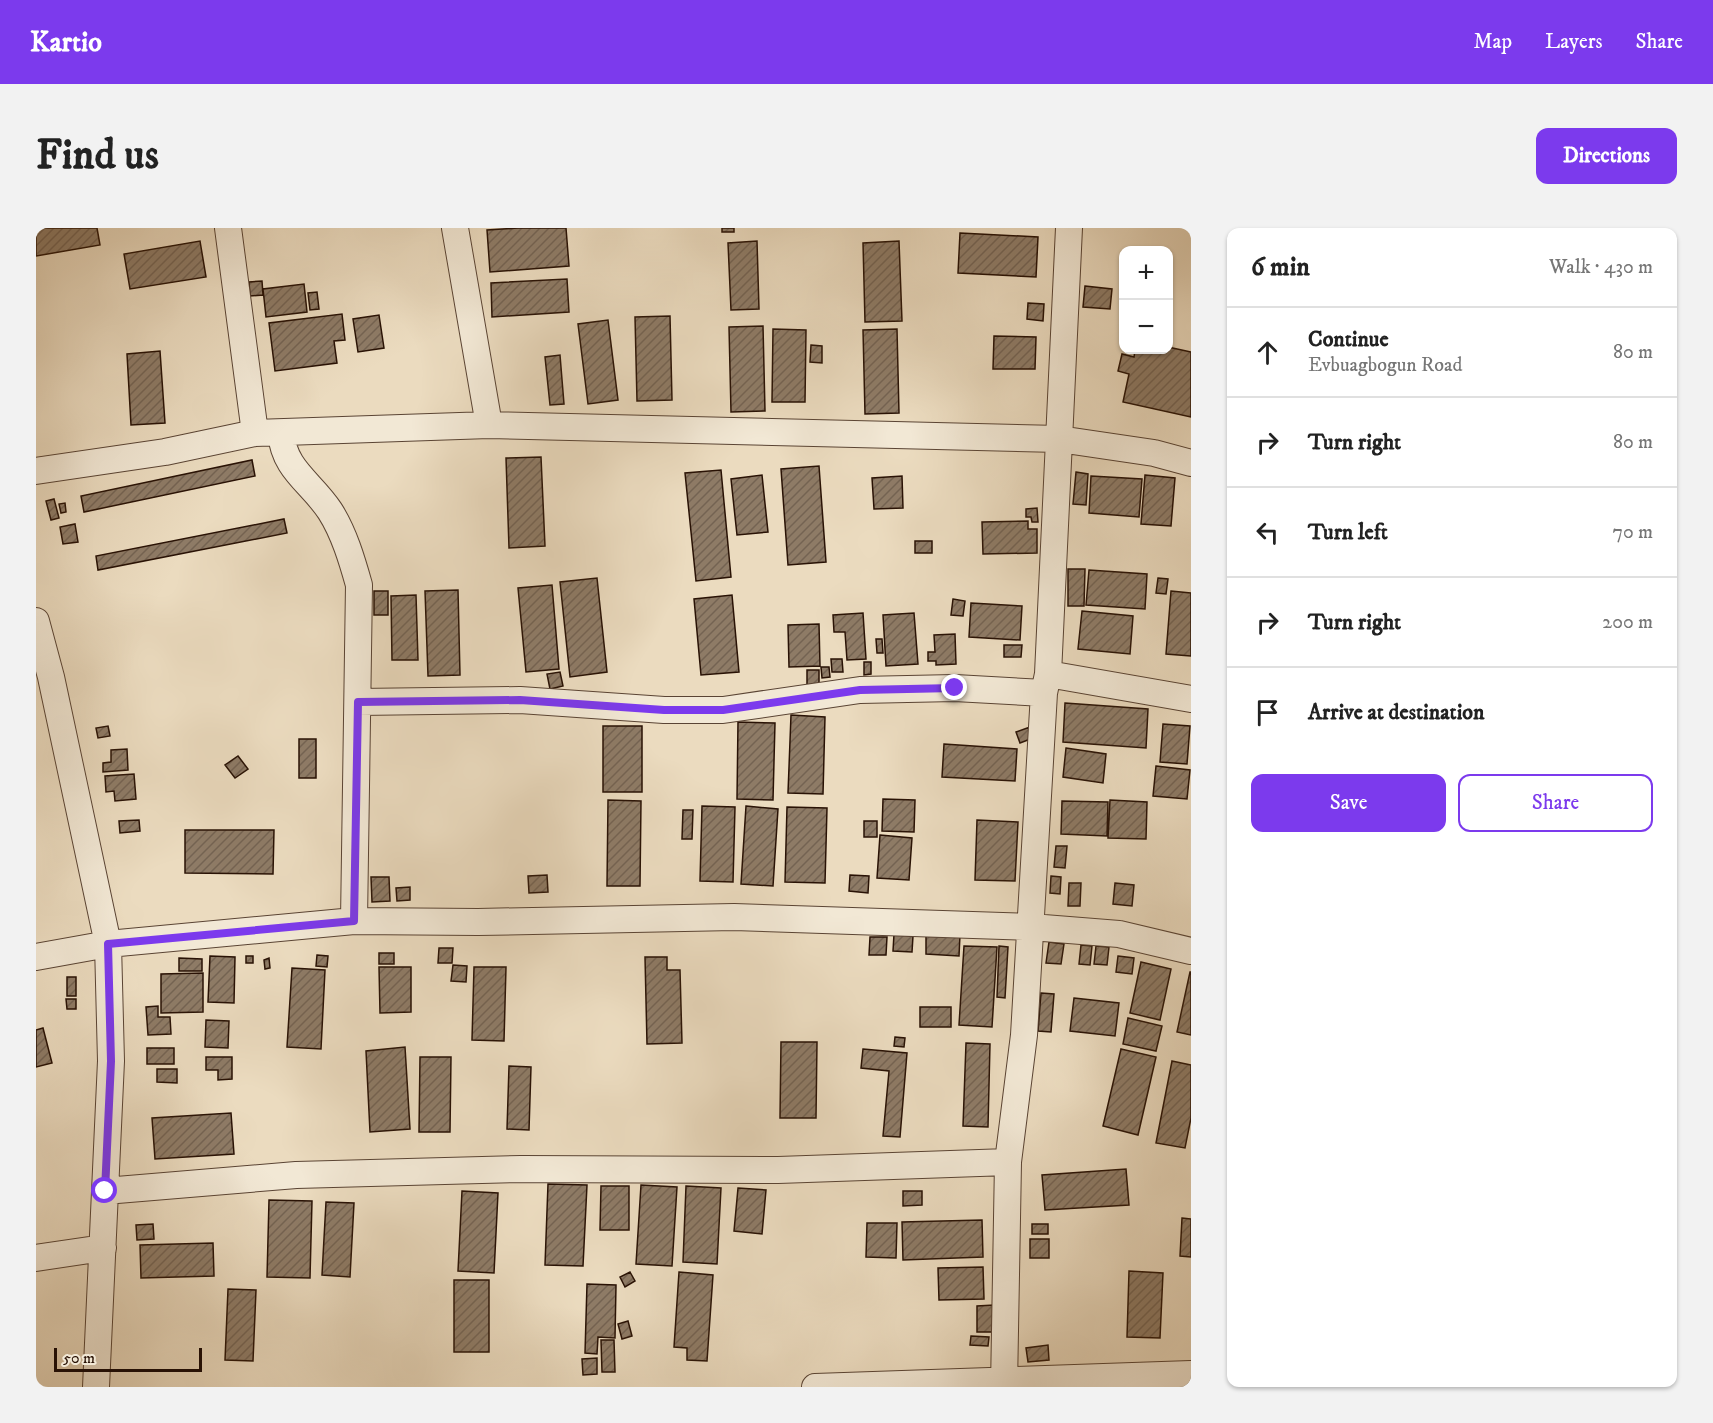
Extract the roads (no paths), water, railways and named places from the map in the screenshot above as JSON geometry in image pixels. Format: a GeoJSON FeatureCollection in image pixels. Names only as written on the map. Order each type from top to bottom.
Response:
{"type":"FeatureCollection","features":[{"type":"Feature","properties":{"kind":"street"},"geometry":{"type":"LineString","coordinates":[[228,228],[255,433]]}},
{"type":"Feature","properties":{"kind":"street"},"geometry":{"type":"LineString","coordinates":[[455,228],[489,425]]}},
{"type":"Feature","properties":{"kind":"street"},"geometry":{"type":"LineString","coordinates":[[1004,1384],[1008,1162],[1024,1035],[1046,683],[1069,228]]}},
{"type":"Feature","properties":{"kind":"street"},"geometry":{"type":"LineString","coordinates":[[36,471],[165,452],[255,433],[281,434],[489,425],[1059,439],[1154,453],[1191,463]]}},
{"type":"Feature","properties":{"kind":"street"},"geometry":{"type":"LineString","coordinates":[[281,434],[282,450],[290,466],[316,491],[331,513],[353,562],[359,585],[354,921]]}},
{"type":"Feature","properties":{"kind":"street"},"geometry":{"type":"LineString","coordinates":[[36,621],[43,679],[108,944],[111,1061],[96,1387]]}},
{"type":"Feature","properties":{"kind":"street"},"geometry":{"type":"LineString","coordinates":[[358,702],[520,700],[664,710],[723,710],[860,690],[1046,683],[1191,699]]}},
{"type":"Feature","properties":{"kind":"street"},"geometry":{"type":"LineString","coordinates":[[36,957],[108,944],[354,921],[478,922],[734,916],[1031,927],[1119,934],[1191,951]]}},
{"type":"Feature","properties":{"kind":"street"},"geometry":{"type":"LineString","coordinates":[[105,1191],[296,1175],[521,1169],[778,1170],[1008,1162]]}},
{"type":"Feature","properties":{"kind":"street"},"geometry":{"type":"LineString","coordinates":[[36,1258],[103,1248]]}},
{"type":"Feature","properties":{"kind":"street"},"geometry":{"type":"LineString","coordinates":[[815,1387],[1004,1384],[1191,1374]]}}]}
